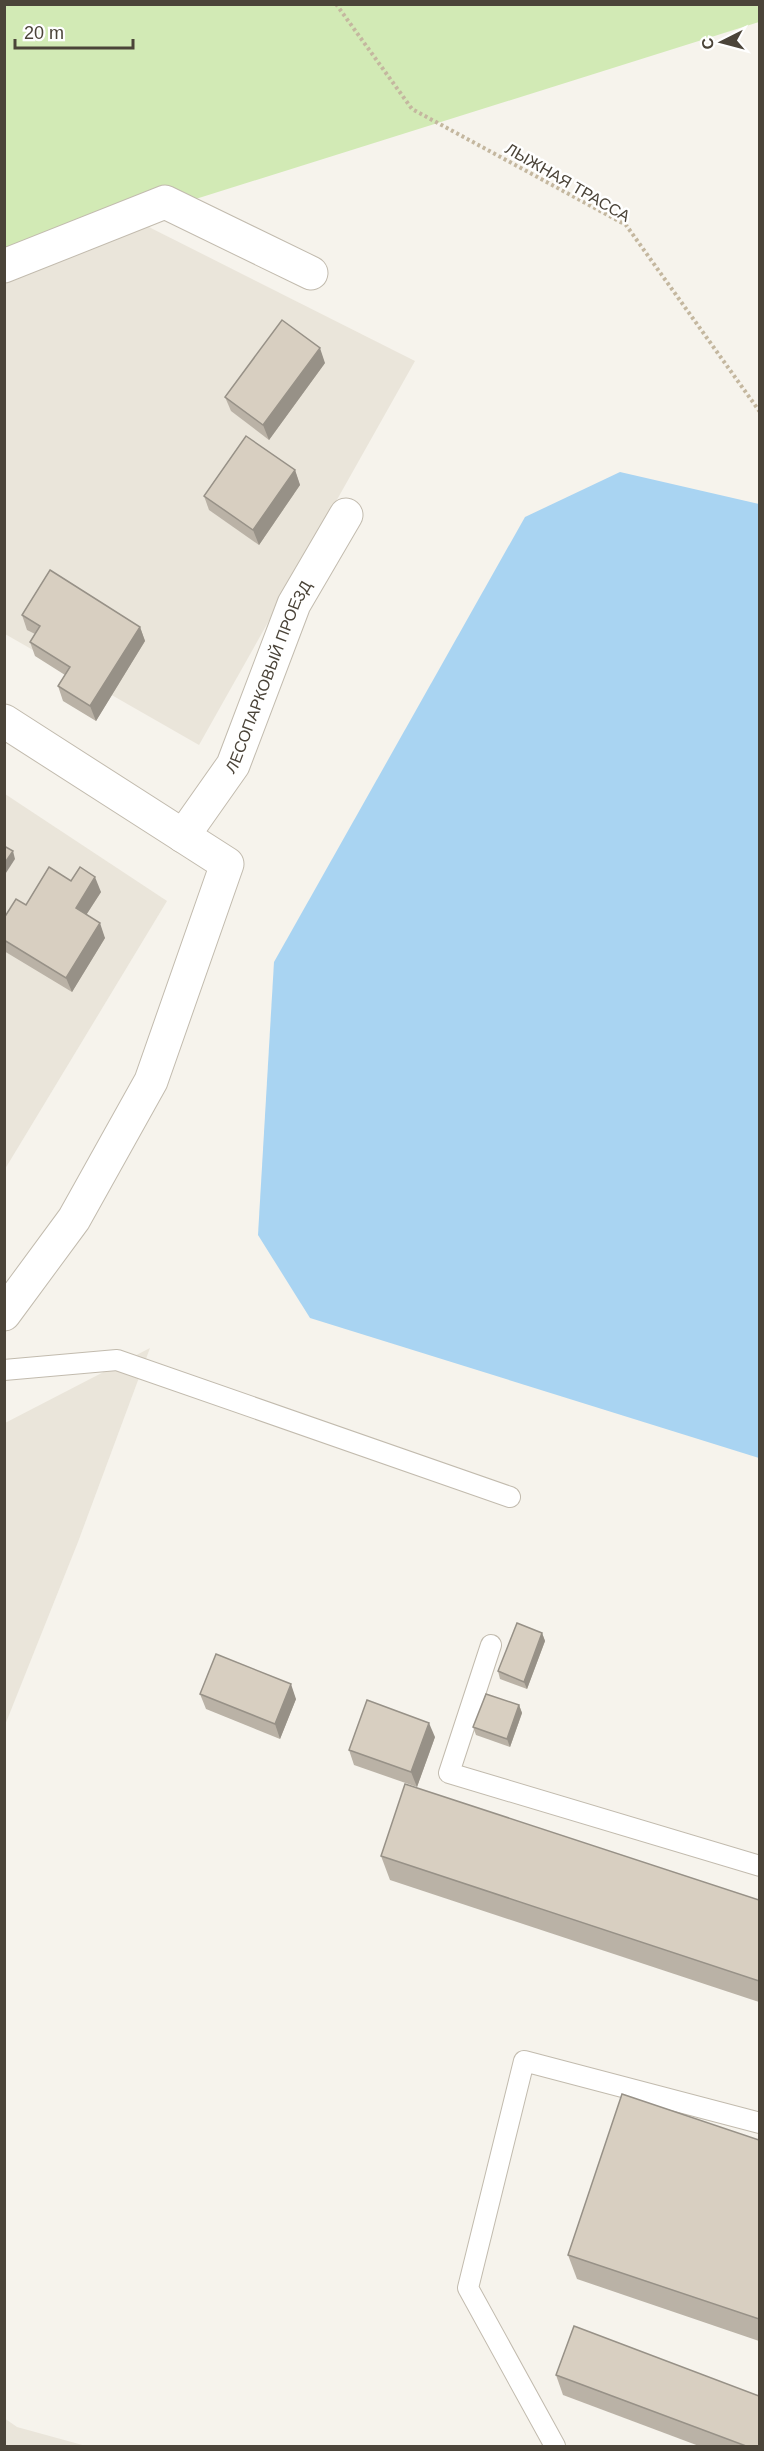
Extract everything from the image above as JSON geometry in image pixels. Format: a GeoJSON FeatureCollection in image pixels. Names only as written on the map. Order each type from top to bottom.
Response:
{"type":"FeatureCollection","features":[{"type":"Feature","properties":{"kind":"street"},"geometry":{"type":"LineString","coordinates":[[4,267],[165,202],[311,273]]}},
{"type":"Feature","properties":{"kind":"street","name":"ЛЕСОПАРКОВЫЙ ПРОЕЗД"},"geometry":{"type":"LineString","coordinates":[[183,836],[233,765],[294,604],[346,515]]}},
{"type":"Feature","properties":{"kind":"street"},"geometry":{"type":"LineString","coordinates":[[4,721],[227,864],[152,1081],[74,1219],[4,1314]]}},
{"type":"Feature","properties":{"kind":"lane"},"geometry":{"type":"LineString","coordinates":[[4,1370],[117,1360],[510,1497]]}},
{"type":"Feature","properties":{"kind":"lane"},"geometry":{"type":"LineString","coordinates":[[491,1645],[449,1773],[759,1866]]}},
{"type":"Feature","properties":{"kind":"lane"},"geometry":{"type":"LineString","coordinates":[[555,2446],[468,2288],[524,2061],[759,2122]]}},
{"type":"Feature","properties":{"kind":"path","name":"ЛЫЖНАЯ ТРАССА"},"geometry":{"type":"LineString","coordinates":[[336,4],[412,109],[626,225],[759,412]]}},
{"type":"Feature","properties":{"kind":"shaded area"},"geometry":{"type":"Polygon","coordinates":[[[129,217],[415,361],[199,745],[5,634],[4,272],[129,217]]]}},
{"type":"Feature","properties":{"kind":"shaded area"},"geometry":{"type":"Polygon","coordinates":[[[5,794],[167,901],[5,1169],[5,794]]]}},
{"type":"Feature","properties":{"kind":"shaded area"},"geometry":{"type":"Polygon","coordinates":[[[150,1348],[78,1542],[5,1725],[5,1423],[150,1348]]]}},
{"type":"Feature","properties":{"kind":"shaded area"},"geometry":{"type":"Polygon","coordinates":[[[4,2418],[17,2427],[86,2446],[5,2446],[4,2418]]]}},
{"type":"Feature","properties":{"kind":"green space"},"geometry":{"type":"Polygon","coordinates":[[[5,5],[759,5],[759,22],[94,231],[5,265],[5,5]]]}},
{"type":"Feature","properties":{"kind":"water"},"geometry":{"type":"Polygon","coordinates":[[[620,472],[759,504],[759,1458],[310,1318],[258,1235],[274,962],[525,517],[620,472]]]}},
{"type":"Feature","properties":{"kind":"building"},"geometry":{"type":"Polygon","coordinates":[[[282,320],[320,348],[263,425],[225,397],[282,320]]]}},
{"type":"Feature","properties":{"kind":"building"},"geometry":{"type":"Polygon","coordinates":[[[246,436],[295,470],[253,530],[204,496],[246,436]]]}},
{"type":"Feature","properties":{"kind":"building"},"geometry":{"type":"Polygon","coordinates":[[[50,570],[140,627],[90,706],[58,686],[70,667],[30,642],[40,626],[22,615],[50,570]]]}},
{"type":"Feature","properties":{"kind":"building"},"geometry":{"type":"Polygon","coordinates":[[[4,846],[13,851],[4,864],[4,846]]]}},
{"type":"Feature","properties":{"kind":"building"},"geometry":{"type":"Polygon","coordinates":[[[49,867],[71,881],[80,867],[95,877],[76,908],[100,923],[66,978],[4,940],[4,918],[16,899],[26,905],[49,867]]]}},
{"type":"Feature","properties":{"kind":"building"},"geometry":{"type":"Polygon","coordinates":[[[517,1623],[542,1633],[524,1682],[498,1671],[517,1623]]]}},
{"type":"Feature","properties":{"kind":"building"},"geometry":{"type":"Polygon","coordinates":[[[216,1654],[291,1684],[275,1724],[200,1694],[216,1654]]]}},
{"type":"Feature","properties":{"kind":"building"},"geometry":{"type":"Polygon","coordinates":[[[486,1694],[519,1705],[507,1739],[473,1727],[486,1694]]]}},
{"type":"Feature","properties":{"kind":"building"},"geometry":{"type":"Polygon","coordinates":[[[367,1700],[429,1723],[411,1772],[349,1750],[367,1700]]]}},
{"type":"Feature","properties":{"kind":"building"},"geometry":{"type":"Polygon","coordinates":[[[405,1784],[759,1900],[759,1981],[381,1856],[405,1784]]]}},
{"type":"Feature","properties":{"kind":"building"},"geometry":{"type":"Polygon","coordinates":[[[622,2094],[759,2140],[759,2319],[568,2255],[622,2094]]]}},
{"type":"Feature","properties":{"kind":"building"},"geometry":{"type":"Polygon","coordinates":[[[574,2326],[759,2396],[759,2446],[746,2446],[556,2375],[574,2326]]]}}]}
